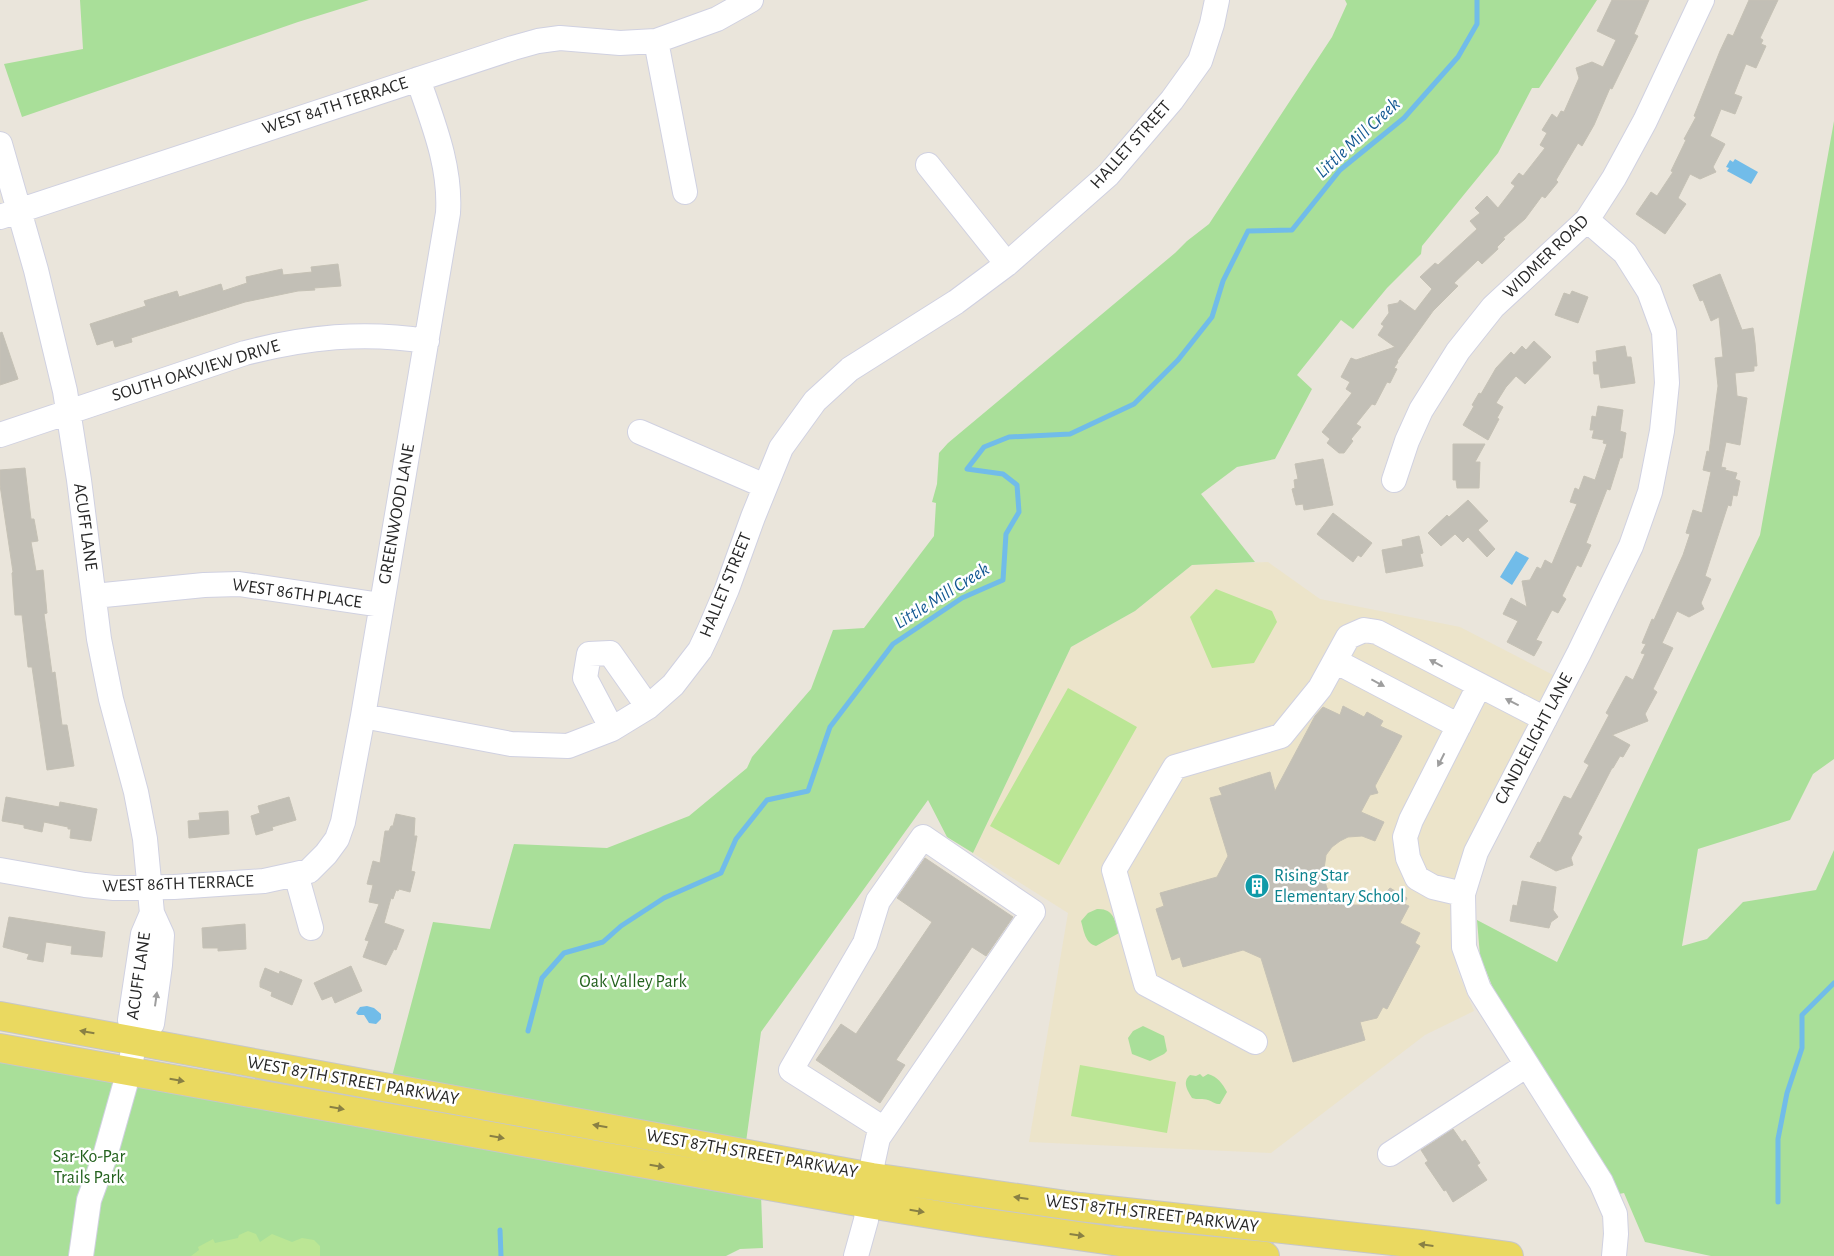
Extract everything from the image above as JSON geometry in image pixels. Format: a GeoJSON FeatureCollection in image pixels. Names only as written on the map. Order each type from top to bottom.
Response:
{"type":"FeatureCollection","features":[{"type":"Feature","properties":{"kind":"main road","name":"WEST 87TH STREET PARKWAY"},"geometry":{"type":"LineString","coordinates":[[0,1016],[872,1177],[1080,1206],[1419,1244],[1509,1256]]}},
{"type":"Feature","properties":{"kind":"main road","name":"WEST 87TH STREET PARKWAY"},"geometry":{"type":"LineString","coordinates":[[0,1048],[869,1204],[1120,1242],[1265,1256]]}},
{"type":"Feature","properties":{"kind":"street","name":"WEST 84TH TERRACE"},"geometry":{"type":"LineString","coordinates":[[10,213],[538,41],[560,38],[620,43],[656,41],[717,19],[750,0]]}},
{"type":"Feature","properties":{"kind":"street","name":"HALLET STREET"},"geometry":{"type":"LineString","coordinates":[[648,708],[673,686],[700,650],[727,589],[781,448],[815,402],[850,369],[956,302],[1007,264],[1108,175],[1172,100],[1200,61],[1212,24],[1217,0]]}},
{"type":"Feature","properties":{"kind":"street","name":"WIDMER ROAD"},"geometry":{"type":"LineString","coordinates":[[1394,480],[1407,441],[1421,410],[1458,351],[1493,307],[1587,220],[1614,178],[1645,121],[1702,0]]}},
{"type":"Feature","properties":{"kind":"street"},"geometry":{"type":"LineString","coordinates":[[656,41],[685,192]]}},
{"type":"Feature","properties":{"kind":"street","name":"GREENWOOD LANE"},"geometry":{"type":"LineString","coordinates":[[296,874],[309,871],[326,854],[337,839],[343,822],[363,716],[448,213],[449,198],[445,162],[418,79]]}},
{"type":"Feature","properties":{"kind":"street","name":"ACUFF LANE"},"geometry":{"type":"LineString","coordinates":[[0,144],[10,213],[36,270],[65,391],[79,480],[99,639],[111,699],[136,792],[145,839],[151,888],[152,913],[142,934],[130,1020],[135,1040],[129,1071],[105,1156],[89,1200],[81,1256]]}},
{"type":"Feature","properties":{"kind":"street"},"geometry":{"type":"LineString","coordinates":[[928,165],[1007,264]]}},
{"type":"Feature","properties":{"kind":"street","name":"CANDLELIGHT LANE"},"geometry":{"type":"LineString","coordinates":[[1587,220],[1625,253],[1649,291],[1664,332],[1667,382],[1662,431],[1650,492],[1631,546],[1579,653],[1476,852],[1463,894],[1464,947],[1479,989],[1602,1182],[1615,1214],[1614,1256]]}},
{"type":"Feature","properties":{"kind":"street","name":"SOUTH OAKVIEW DRIVE"},"geometry":{"type":"LineString","coordinates":[[0,435],[245,353],[281,344],[314,338],[349,335],[427,341]]}},
{"type":"Feature","properties":{"kind":"street"},"geometry":{"type":"LineString","coordinates":[[640,432],[765,486]]}},
{"type":"Feature","properties":{"kind":"street","name":"WEST 86TH PLACE"},"geometry":{"type":"LineString","coordinates":[[94,596],[204,585],[239,584],[381,605]]}},
{"type":"Feature","properties":{"kind":"street"},"geometry":{"type":"LineString","coordinates":[[1255,1042],[1146,984],[1114,870],[1175,767],[1281,736],[1320,688],[1348,636],[1364,630],[1377,632],[1545,719]]}},
{"type":"Feature","properties":{"kind":"street"},"geometry":{"type":"LineString","coordinates":[[363,716],[511,744],[568,746],[612,729],[648,708],[610,653],[588,654],[585,678],[612,729]]}},
{"type":"Feature","properties":{"kind":"street"},"geometry":{"type":"LineString","coordinates":[[1335,660],[1459,726]]}},
{"type":"Feature","properties":{"kind":"street"},"geometry":{"type":"LineString","coordinates":[[1463,894],[1434,887],[1417,878],[1408,858],[1405,837],[1411,820],[1479,686]]}},
{"type":"Feature","properties":{"kind":"street"},"geometry":{"type":"LineString","coordinates":[[856,1256],[869,1204],[878,1138],[1033,912],[923,838],[878,901],[864,943],[791,1070],[884,1129]]}},
{"type":"Feature","properties":{"kind":"street","name":"WEST 86TH TERRACE"},"geometry":{"type":"LineString","coordinates":[[0,870],[85,885],[114,888],[151,888],[264,881],[296,874]]}},
{"type":"Feature","properties":{"kind":"street"},"geometry":{"type":"LineString","coordinates":[[296,874],[311,928]]}},
{"type":"Feature","properties":{"kind":"street"},"geometry":{"type":"LineString","coordinates":[[1390,1154],[1527,1065]]}},
{"type":"Feature","properties":{"kind":"shaded area"},"geometry":{"type":"Polygon","coordinates":[[[1268,562],[1320,599],[1460,627],[1559,678],[1463,861],[1451,911],[1452,927],[1457,969],[1474,1011],[1425,1035],[1271,1153],[1029,1142],[1068,913],[973,853],[1071,647],[1135,611],[1192,565],[1268,562]]]}},
{"type":"Feature","properties":{"kind":"green space"},"geometry":{"type":"Polygon","coordinates":[[[80,0],[369,0],[298,22],[22,117],[4,64],[83,49],[80,0]]]}},
{"type":"Feature","properties":{"kind":"green space","name":"Oak Valley Park"},"geometry":{"type":"Polygon","coordinates":[[[1345,0],[1597,0],[1539,88],[1532,88],[1498,153],[1422,246],[1421,254],[1387,288],[1353,329],[1341,320],[1297,375],[1312,389],[1275,459],[1237,467],[1201,494],[1255,562],[1192,565],[1135,611],[1071,647],[973,853],[947,837],[928,800],[761,1032],[746,1142],[391,1080],[433,922],[490,929],[514,844],[607,848],[689,816],[747,768],[752,757],[811,689],[833,630],[864,628],[934,536],[936,503],[932,502],[937,484],[939,453],[948,443],[1209,224],[1332,37],[1347,4],[1345,0]]]}},
{"type":"Feature","properties":{"kind":"green space"},"geometry":{"type":"Polygon","coordinates":[[[1834,121],[1834,759],[1813,774],[1790,820],[1698,849],[1682,946],[1707,939],[1743,902],[1816,890],[1834,850],[1834,1256],[1711,1256],[1645,1242],[1624,1193],[1619,1194],[1497,998],[1480,956],[1477,920],[1557,962],[1760,535],[1834,121]]]}},
{"type":"Feature","properties":{"kind":"green space"},"geometry":{"type":"Polygon","coordinates":[[[1216,589],[1272,611],[1277,622],[1254,663],[1212,668],[1190,617],[1216,589]]]}},
{"type":"Feature","properties":{"kind":"green space"},"geometry":{"type":"Polygon","coordinates":[[[1068,688],[1137,727],[1059,865],[990,826],[1068,688]]]}},
{"type":"Feature","properties":{"kind":"green space"},"geometry":{"type":"Polygon","coordinates":[[[1097,909],[1107,910],[1110,913],[1119,933],[1096,946],[1087,939],[1081,921],[1088,913],[1097,909]]]}},
{"type":"Feature","properties":{"kind":"green space"},"geometry":{"type":"Polygon","coordinates":[[[1143,1026],[1164,1036],[1167,1051],[1150,1061],[1132,1054],[1128,1038],[1133,1031],[1143,1026]]]}},
{"type":"Feature","properties":{"kind":"green space","name":"Sar-Ko-Par Trails Park"},"geometry":{"type":"Polygon","coordinates":[[[0,1062],[761,1195],[763,1248],[740,1249],[726,1256],[0,1256],[0,1062]]]}},
{"type":"Feature","properties":{"kind":"green space"},"geometry":{"type":"Polygon","coordinates":[[[1080,1065],[1176,1082],[1167,1133],[1071,1116],[1080,1065]]]}},
{"type":"Feature","properties":{"kind":"green space"},"geometry":{"type":"Polygon","coordinates":[[[1200,1074],[1203,1077],[1208,1074],[1217,1079],[1227,1092],[1220,1104],[1206,1099],[1192,1098],[1187,1089],[1186,1080],[1190,1075],[1196,1076],[1200,1074]]]}},
{"type":"Feature","properties":{"kind":"green space"},"geometry":{"type":"Polygon","coordinates":[[[248,1231],[256,1234],[260,1242],[272,1234],[292,1242],[302,1238],[314,1240],[320,1246],[320,1256],[191,1256],[199,1250],[198,1247],[213,1239],[215,1243],[238,1238],[239,1235],[248,1231]]]}},
{"type":"Feature","properties":{"kind":"water"},"geometry":{"type":"Polygon","coordinates":[[[1735,159],[1758,172],[1751,184],[1727,171],[1729,168],[1726,167],[1730,160],[1733,162],[1735,159]]]}},
{"type":"Feature","properties":{"kind":"water"},"geometry":{"type":"Polygon","coordinates":[[[1516,551],[1529,558],[1512,585],[1500,577],[1516,551]]]}},
{"type":"Feature","properties":{"kind":"water"},"geometry":{"type":"Polygon","coordinates":[[[360,1007],[374,1008],[381,1014],[381,1019],[376,1024],[369,1023],[364,1015],[356,1013],[360,1007]]]}},
{"type":"Feature","properties":{"kind":"building"},"geometry":{"type":"Polygon","coordinates":[[[1612,0],[1649,0],[1634,34],[1638,36],[1582,146],[1578,143],[1556,180],[1558,182],[1545,198],[1542,196],[1525,219],[1503,238],[1505,239],[1497,247],[1498,249],[1482,264],[1478,260],[1454,283],[1458,286],[1433,311],[1397,361],[1394,368],[1397,369],[1390,383],[1387,382],[1375,405],[1372,404],[1356,424],[1361,427],[1351,439],[1353,441],[1344,453],[1339,453],[1327,443],[1330,439],[1322,432],[1352,393],[1346,389],[1350,382],[1341,377],[1351,358],[1356,360],[1395,347],[1378,335],[1384,326],[1381,324],[1389,313],[1388,305],[1398,303],[1400,300],[1415,311],[1432,289],[1420,277],[1435,263],[1438,265],[1477,229],[1470,221],[1480,213],[1475,208],[1487,196],[1498,208],[1515,186],[1511,183],[1519,173],[1523,176],[1545,148],[1540,145],[1547,133],[1542,130],[1552,114],[1557,118],[1561,111],[1564,112],[1579,78],[1576,68],[1592,62],[1603,67],[1616,40],[1597,31],[1612,0]]]}},
{"type":"Feature","properties":{"kind":"building"},"geometry":{"type":"Polygon","coordinates":[[[1749,0],[1778,0],[1760,38],[1763,40],[1761,44],[1766,46],[1756,68],[1746,64],[1734,94],[1742,97],[1735,114],[1721,109],[1710,136],[1725,144],[1713,167],[1716,172],[1700,179],[1690,174],[1678,198],[1686,204],[1665,234],[1636,214],[1651,192],[1657,196],[1673,172],[1671,171],[1686,140],[1684,139],[1696,117],[1694,116],[1720,51],[1728,34],[1733,36],[1749,0]]]}},
{"type":"Feature","properties":{"kind":"building"},"geometry":{"type":"Polygon","coordinates":[[[338,264],[341,286],[314,288],[315,290],[298,291],[245,302],[131,338],[132,342],[115,347],[113,340],[97,345],[90,324],[146,306],[144,301],[177,291],[179,297],[221,284],[223,291],[247,283],[246,277],[282,269],[283,275],[312,272],[311,267],[338,264]]]}},
{"type":"Feature","properties":{"kind":"building"},"geometry":{"type":"Polygon","coordinates":[[[1720,274],[1742,330],[1753,328],[1757,366],[1754,366],[1754,371],[1735,373],[1737,396],[1747,398],[1740,445],[1726,442],[1721,467],[1737,473],[1735,479],[1740,481],[1737,496],[1733,495],[1731,506],[1728,505],[1705,576],[1711,579],[1701,603],[1704,609],[1689,617],[1677,611],[1662,643],[1673,648],[1653,689],[1657,692],[1645,714],[1648,721],[1612,735],[1630,745],[1623,757],[1620,756],[1612,768],[1578,834],[1582,837],[1571,858],[1573,865],[1556,871],[1530,857],[1538,842],[1540,843],[1564,796],[1571,799],[1589,765],[1584,762],[1609,715],[1606,713],[1626,676],[1633,680],[1645,654],[1641,653],[1646,644],[1642,643],[1683,555],[1690,534],[1686,533],[1693,510],[1702,513],[1711,472],[1703,470],[1707,451],[1709,452],[1718,386],[1715,358],[1723,357],[1719,317],[1711,321],[1703,300],[1700,301],[1693,285],[1720,274]]]}},
{"type":"Feature","properties":{"kind":"building"},"geometry":{"type":"Polygon","coordinates":[[[1572,291],[1588,297],[1578,323],[1555,315],[1564,293],[1570,295],[1572,291]]]}},
{"type":"Feature","properties":{"kind":"building"},"geometry":{"type":"Polygon","coordinates":[[[2,332],[18,379],[0,385],[0,333],[2,332]]]}},
{"type":"Feature","properties":{"kind":"building"},"geometry":{"type":"Polygon","coordinates":[[[1534,341],[1551,357],[1525,384],[1516,376],[1506,387],[1496,403],[1503,407],[1488,440],[1463,425],[1474,406],[1472,405],[1479,393],[1481,394],[1496,368],[1511,352],[1514,355],[1522,346],[1526,350],[1534,341]]]}},
{"type":"Feature","properties":{"kind":"building"},"geometry":{"type":"Polygon","coordinates":[[[1625,346],[1627,357],[1631,357],[1635,383],[1601,388],[1599,374],[1594,374],[1593,362],[1597,362],[1596,351],[1625,346]]]}},
{"type":"Feature","properties":{"kind":"building"},"geometry":{"type":"Polygon","coordinates":[[[1598,406],[1623,410],[1620,431],[1626,433],[1622,458],[1620,458],[1610,490],[1607,489],[1586,543],[1591,545],[1581,567],[1577,565],[1562,596],[1566,599],[1558,613],[1552,610],[1536,640],[1542,642],[1534,656],[1507,642],[1518,621],[1503,614],[1511,598],[1527,607],[1522,581],[1530,580],[1537,567],[1541,569],[1545,560],[1552,564],[1577,504],[1570,502],[1575,488],[1579,490],[1584,476],[1595,480],[1607,444],[1603,443],[1604,440],[1592,438],[1594,430],[1590,430],[1592,416],[1596,417],[1598,406]]]}},
{"type":"Feature","properties":{"kind":"building"},"geometry":{"type":"Polygon","coordinates":[[[1453,444],[1485,444],[1475,462],[1480,462],[1479,488],[1457,488],[1456,480],[1453,480],[1453,444]]]}},
{"type":"Feature","properties":{"kind":"building"},"geometry":{"type":"Polygon","coordinates":[[[1323,459],[1333,505],[1304,510],[1303,504],[1296,505],[1292,489],[1295,488],[1294,480],[1298,479],[1295,464],[1323,459]]]}},
{"type":"Feature","properties":{"kind":"building"},"geometry":{"type":"Polygon","coordinates":[[[25,468],[31,519],[34,519],[38,541],[31,542],[36,571],[43,570],[47,613],[44,614],[52,673],[55,672],[62,725],[67,725],[74,766],[47,770],[32,667],[28,667],[22,615],[15,615],[13,572],[0,485],[0,470],[25,468]]]}},
{"type":"Feature","properties":{"kind":"building"},"geometry":{"type":"Polygon","coordinates":[[[1468,500],[1488,521],[1478,530],[1495,549],[1487,557],[1468,537],[1463,542],[1455,534],[1441,546],[1428,533],[1447,515],[1449,517],[1468,500]]]}},
{"type":"Feature","properties":{"kind":"building"},"geometry":{"type":"Polygon","coordinates":[[[1333,513],[1372,543],[1361,557],[1358,555],[1353,562],[1317,534],[1333,513]]]}},
{"type":"Feature","properties":{"kind":"building"},"geometry":{"type":"Polygon","coordinates":[[[1419,536],[1423,553],[1420,554],[1423,566],[1386,573],[1382,550],[1403,546],[1402,540],[1419,536]]]}},
{"type":"Feature","properties":{"kind":"building","name":"Rising Star Elementary School"},"geometry":{"type":"Polygon","coordinates":[[[1343,706],[1364,717],[1367,712],[1383,721],[1380,726],[1402,736],[1375,786],[1378,793],[1370,795],[1361,812],[1384,822],[1375,841],[1362,836],[1348,837],[1340,841],[1326,855],[1323,876],[1328,891],[1351,905],[1371,905],[1378,901],[1390,888],[1407,898],[1404,904],[1409,906],[1400,923],[1420,933],[1415,943],[1420,946],[1387,1009],[1383,1007],[1377,1018],[1360,1022],[1365,1040],[1293,1062],[1261,958],[1243,950],[1183,967],[1180,957],[1172,960],[1156,909],[1164,906],[1160,893],[1217,877],[1228,856],[1210,798],[1222,795],[1219,788],[1270,772],[1275,791],[1315,716],[1323,707],[1340,715],[1343,706]]]}},
{"type":"Feature","properties":{"kind":"building"},"geometry":{"type":"Polygon","coordinates":[[[6,797],[59,807],[60,802],[97,809],[91,841],[70,838],[71,829],[68,829],[68,827],[44,822],[42,832],[24,828],[24,825],[2,821],[6,797]]]}},
{"type":"Feature","properties":{"kind":"building"},"geometry":{"type":"Polygon","coordinates":[[[289,797],[296,820],[272,827],[273,830],[256,835],[251,816],[260,813],[258,806],[289,797]]]}},
{"type":"Feature","properties":{"kind":"building"},"geometry":{"type":"Polygon","coordinates":[[[228,811],[229,834],[189,838],[188,821],[200,820],[199,813],[228,811]]]}},
{"type":"Feature","properties":{"kind":"building"},"geometry":{"type":"Polygon","coordinates":[[[396,814],[415,818],[414,836],[417,836],[411,871],[415,872],[410,892],[399,889],[398,891],[396,890],[393,899],[391,898],[384,923],[404,930],[396,950],[394,949],[386,965],[363,957],[369,941],[365,940],[379,904],[369,902],[373,885],[367,884],[373,861],[380,863],[385,831],[389,831],[391,826],[393,826],[396,814]]]}},
{"type":"Feature","properties":{"kind":"building"},"geometry":{"type":"Polygon","coordinates":[[[925,858],[1013,917],[986,956],[972,947],[896,1060],[905,1065],[880,1103],[816,1060],[841,1024],[856,1034],[932,922],[897,898],[925,858]]]}},
{"type":"Feature","properties":{"kind":"building"},"geometry":{"type":"Polygon","coordinates":[[[1522,881],[1556,887],[1553,910],[1558,917],[1551,922],[1549,928],[1510,921],[1513,905],[1517,906],[1522,881]]]}},
{"type":"Feature","properties":{"kind":"building"},"geometry":{"type":"Polygon","coordinates":[[[9,917],[105,932],[102,957],[71,954],[72,946],[46,942],[43,962],[27,959],[29,954],[3,947],[9,917]]]}},
{"type":"Feature","properties":{"kind":"building"},"geometry":{"type":"Polygon","coordinates":[[[245,924],[246,949],[218,951],[218,948],[203,948],[202,928],[245,924]]]}},
{"type":"Feature","properties":{"kind":"building"},"geometry":{"type":"Polygon","coordinates":[[[351,966],[362,991],[335,1003],[332,996],[322,1000],[314,983],[351,966]]]}},
{"type":"Feature","properties":{"kind":"building"},"geometry":{"type":"Polygon","coordinates":[[[265,968],[279,974],[280,971],[302,980],[292,1005],[271,996],[272,992],[260,987],[265,968]]]}},
{"type":"Feature","properties":{"kind":"building"},"geometry":{"type":"Polygon","coordinates":[[[1453,1129],[1462,1142],[1465,1140],[1480,1163],[1477,1165],[1487,1180],[1453,1202],[1425,1163],[1428,1161],[1421,1150],[1453,1129]]]}},
{"type":"Feature","properties":{"kind":"waterway","name":"Little Mill Creek"},"geometry":{"type":"LineString","coordinates":[[528,1031],[542,978],[564,953],[603,942],[621,926],[664,898],[721,873],[736,839],[767,800],[808,791],[830,727],[893,644],[962,598],[1003,580],[1006,534],[1019,512],[1017,485],[1003,474],[967,469],[984,447],[1009,437],[1070,434],[1134,404],[1178,360],[1212,317],[1223,281],[1248,231],[1292,230],[1340,170],[1404,118],[1458,57],[1477,24],[1477,0]]}},
{"type":"Feature","properties":{"kind":"waterway"},"geometry":{"type":"LineString","coordinates":[[1778,1202],[1778,1139],[1787,1093],[1802,1048],[1802,1015],[1834,983]]}},
{"type":"Feature","properties":{"kind":"waterway"},"geometry":{"type":"LineString","coordinates":[[500,1230],[501,1256]]}},
{"type":"Feature","properties":{"kind":"place","name":"Rising Star Elementary School"},"geometry":{"type":"Point","coordinates":[1257,886]}}]}
